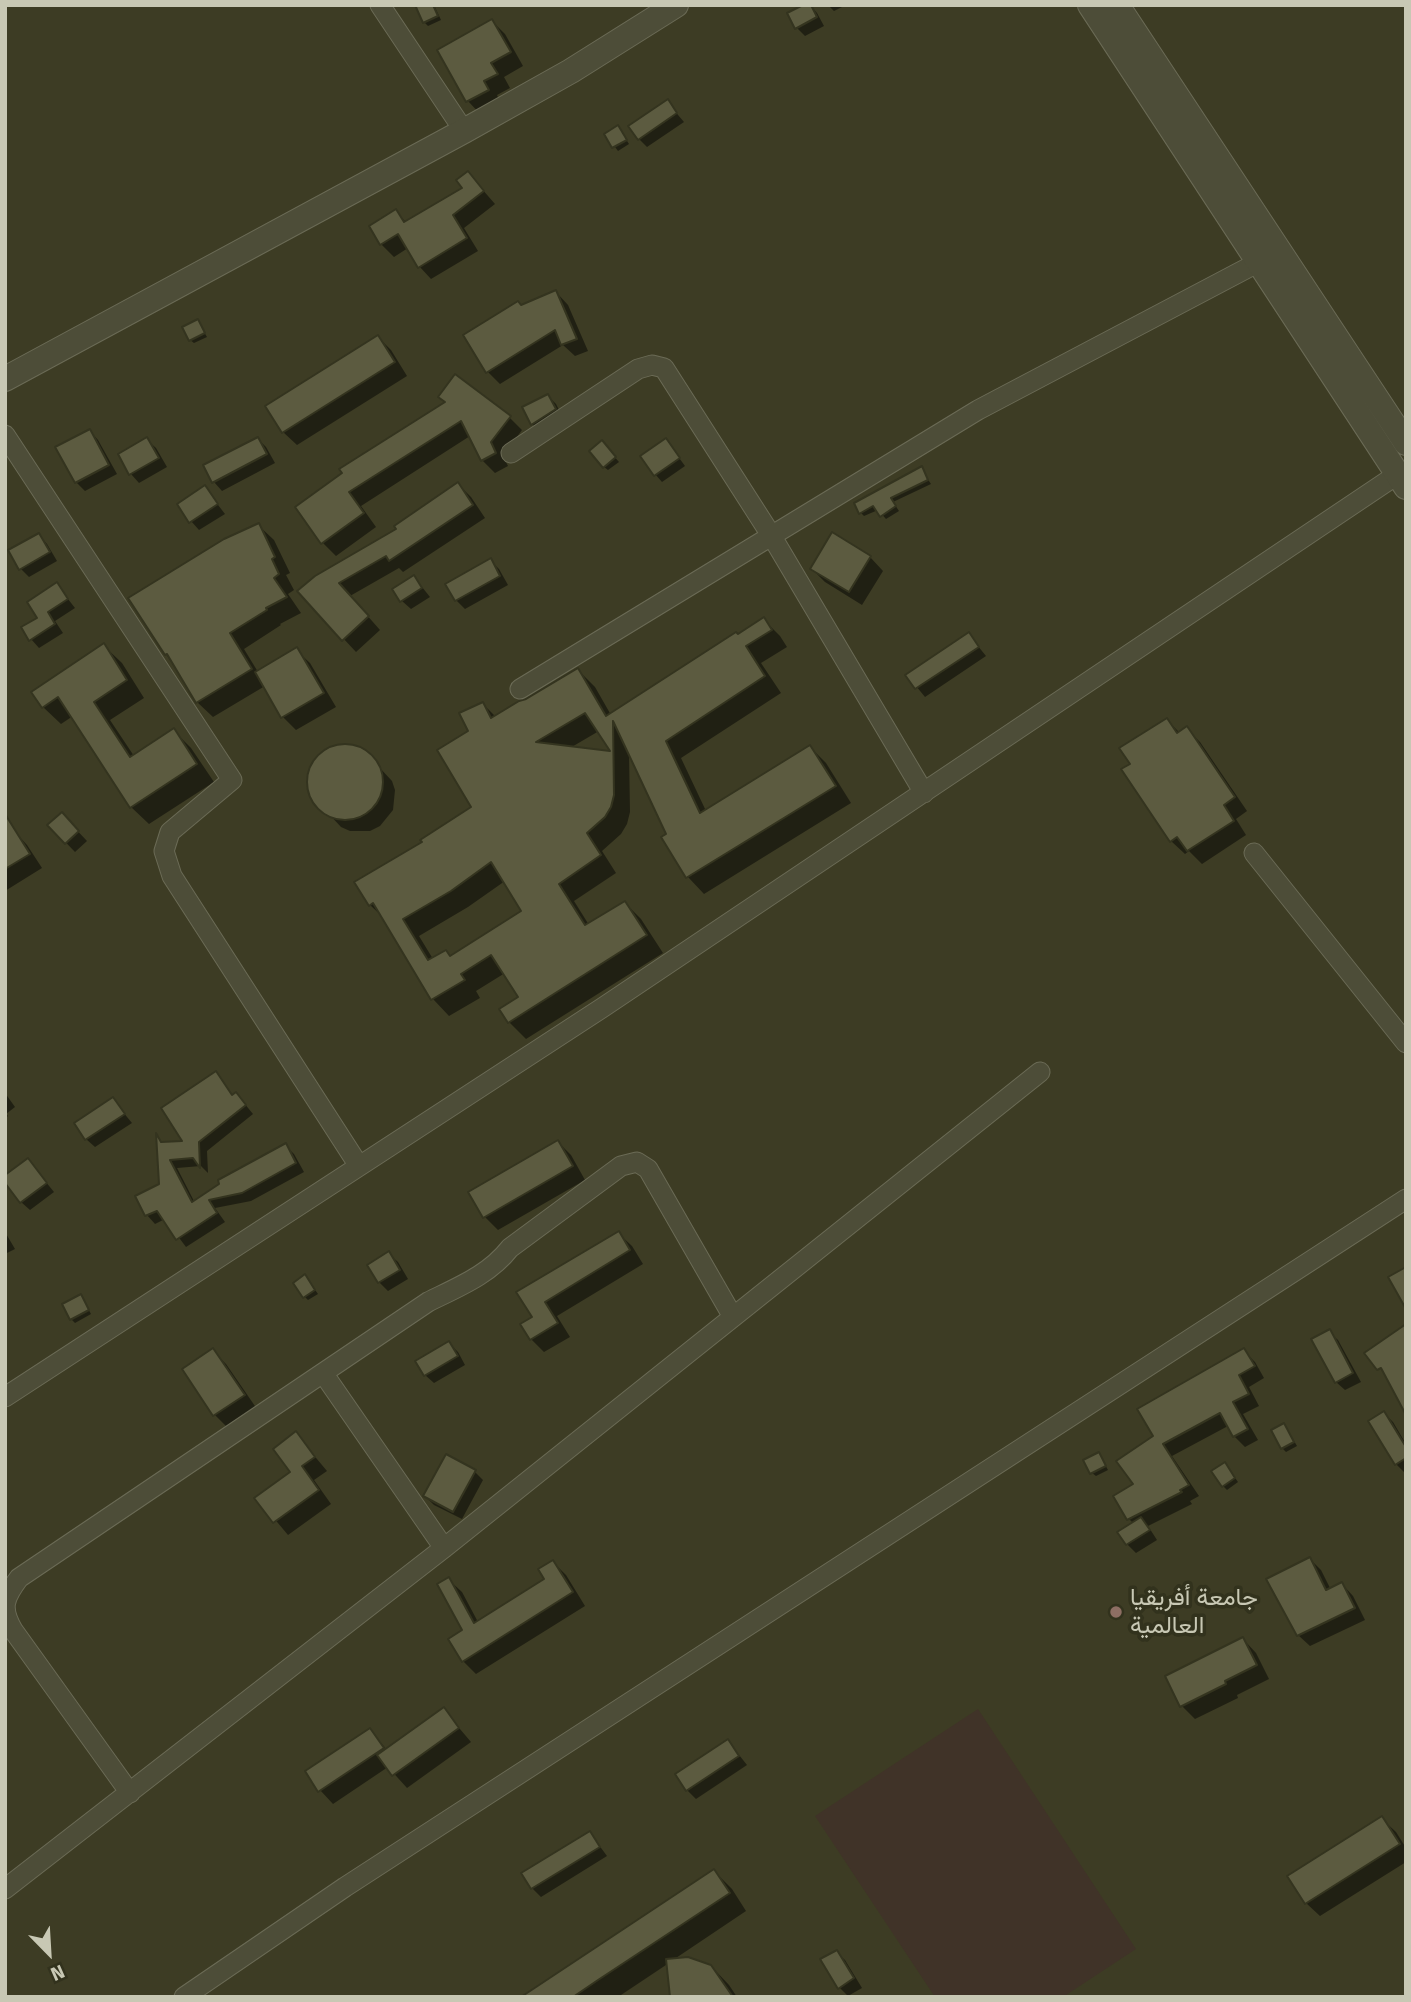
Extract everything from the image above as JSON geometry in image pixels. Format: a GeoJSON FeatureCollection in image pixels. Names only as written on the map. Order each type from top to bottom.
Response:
{"type":"FeatureCollection","features":[{"type":"Feature","properties":{"kind":"street"},"geometry":{"type":"LineString","coordinates":[[380,5],[464,131]]}},
{"type":"Feature","properties":{"kind":"street"},"geometry":{"type":"LineString","coordinates":[[5,379],[572,71],[676,5]]}},
{"type":"Feature","properties":{"kind":"street"},"geometry":{"type":"LineString","coordinates":[[5,1397],[1402,481],[1090,5]]}},
{"type":"Feature","properties":{"kind":"street"},"geometry":{"type":"LineString","coordinates":[[1117,5],[1406,443]]}},
{"type":"Feature","properties":{"kind":"street"},"geometry":{"type":"LineString","coordinates":[[520,689],[978,410],[1257,262]]}},
{"type":"Feature","properties":{"kind":"street"},"geometry":{"type":"LineString","coordinates":[[511,453],[638,369],[652,365],[664,368],[771,535],[924,793]]}},
{"type":"Feature","properties":{"kind":"street"},"geometry":{"type":"LineString","coordinates":[[5,435],[232,780],[170,832],[164,851],[172,876],[359,1166]]}},
{"type":"Feature","properties":{"kind":"street"},"geometry":{"type":"LineString","coordinates":[[1254,853],[1406,1043]]}},
{"type":"Feature","properties":{"kind":"street"},"geometry":{"type":"LineString","coordinates":[[5,1889],[444,1548],[1040,1072]]}},
{"type":"Feature","properties":{"kind":"street"},"geometry":{"type":"LineString","coordinates":[[130,1793],[5,1617],[6,1595],[19,1578],[428,1302],[483,1274],[499,1262],[510,1248],[621,1166],[637,1162],[648,1169],[733,1317]]}},
{"type":"Feature","properties":{"kind":"street"},"geometry":{"type":"LineString","coordinates":[[184,1997],[356,1879],[1406,1199]]}},
{"type":"Feature","properties":{"kind":"street"},"geometry":{"type":"LineString","coordinates":[[323,1373],[444,1548]]}},
{"type":"Feature","properties":{"kind":"shaded area"},"geometry":{"type":"Polygon","coordinates":[[[978,1709],[1136,1949],[1063,1997],[935,1997],[815,1816],[978,1709]]]}},
{"type":"Feature","properties":{"kind":"building"},"geometry":{"type":"Polygon","coordinates":[[[415,5],[433,5],[438,16],[423,23],[415,5]]]}},
{"type":"Feature","properties":{"kind":"building"},"geometry":{"type":"Polygon","coordinates":[[[803,5],[811,5],[817,17],[795,29],[787,13],[803,5]]]}},
{"type":"Feature","properties":{"kind":"building"},"geometry":{"type":"Polygon","coordinates":[[[492,19],[511,52],[491,63],[498,74],[484,81],[489,90],[466,102],[437,50],[492,19]]]}},
{"type":"Feature","properties":{"kind":"building"},"geometry":{"type":"Polygon","coordinates":[[[668,99],[677,113],[638,140],[628,126],[668,99]]]}},
{"type":"Feature","properties":{"kind":"building"},"geometry":{"type":"Polygon","coordinates":[[[618,125],[627,140],[612,148],[604,134],[618,125]]]}},
{"type":"Feature","properties":{"kind":"building"},"geometry":{"type":"Polygon","coordinates":[[[468,171],[484,191],[453,215],[467,238],[418,268],[398,234],[380,245],[369,226],[396,209],[404,222],[462,188],[456,180],[468,171]]]}},
{"type":"Feature","properties":{"kind":"building"},"geometry":{"type":"Polygon","coordinates":[[[556,290],[577,339],[561,345],[555,330],[486,373],[463,335],[518,301],[521,305],[556,290]]]}},
{"type":"Feature","properties":{"kind":"building"},"geometry":{"type":"Polygon","coordinates":[[[198,319],[205,333],[189,341],[182,327],[198,319]]]}},
{"type":"Feature","properties":{"kind":"building"},"geometry":{"type":"Polygon","coordinates":[[[378,335],[395,362],[282,433],[265,406],[378,335]]]}},
{"type":"Feature","properties":{"kind":"building"},"geometry":{"type":"Polygon","coordinates":[[[455,374],[511,416],[491,442],[496,453],[481,461],[461,421],[349,492],[364,513],[321,544],[295,507],[342,473],[339,469],[445,402],[438,397],[455,374]]]}},
{"type":"Feature","properties":{"kind":"building"},"geometry":{"type":"Polygon","coordinates":[[[548,394],[556,409],[531,425],[522,407],[548,394]]]}},
{"type":"Feature","properties":{"kind":"building"},"geometry":{"type":"Polygon","coordinates":[[[90,429],[109,465],[75,483],[55,447],[90,429]]]}},
{"type":"Feature","properties":{"kind":"building"},"geometry":{"type":"Polygon","coordinates":[[[147,437],[159,458],[129,475],[118,454],[147,437]]]}},
{"type":"Feature","properties":{"kind":"building"},"geometry":{"type":"Polygon","coordinates":[[[258,437],[267,454],[212,483],[203,465],[258,437]]]}},
{"type":"Feature","properties":{"kind":"building"},"geometry":{"type":"Polygon","coordinates":[[[666,438],[680,458],[654,476],[640,456],[666,438]]]}},
{"type":"Feature","properties":{"kind":"building"},"geometry":{"type":"Polygon","coordinates":[[[602,440],[616,457],[603,468],[589,451],[602,440]]]}},
{"type":"Feature","properties":{"kind":"building"},"geometry":{"type":"Polygon","coordinates":[[[922,466],[928,480],[891,498],[896,506],[880,517],[873,506],[859,514],[854,503],[922,466]]]}},
{"type":"Feature","properties":{"kind":"building"},"geometry":{"type":"Polygon","coordinates":[[[458,482],[473,505],[389,561],[386,556],[339,583],[369,616],[342,641],[297,591],[315,576],[396,529],[394,526],[458,482]]]}},
{"type":"Feature","properties":{"kind":"building"},"geometry":{"type":"Polygon","coordinates":[[[205,485],[218,504],[189,523],[177,504],[205,485]]]}},
{"type":"Feature","properties":{"kind":"building"},"geometry":{"type":"Polygon","coordinates":[[[259,523],[275,557],[272,559],[279,574],[274,578],[287,597],[230,633],[252,669],[196,703],[167,654],[165,655],[128,598],[224,539],[259,523]]]}},
{"type":"Feature","properties":{"kind":"building"},"geometry":{"type":"Polygon","coordinates":[[[832,532],[871,556],[849,592],[810,569],[832,532]]]}},
{"type":"Feature","properties":{"kind":"building"},"geometry":{"type":"Polygon","coordinates":[[[39,533],[50,552],[19,570],[8,550],[39,533]]]}},
{"type":"Feature","properties":{"kind":"building"},"geometry":{"type":"Polygon","coordinates":[[[491,558],[500,576],[455,601],[445,584],[491,558]]]}},
{"type":"Feature","properties":{"kind":"building"},"geometry":{"type":"Polygon","coordinates":[[[414,575],[422,588],[400,602],[392,589],[414,575]]]}},
{"type":"Feature","properties":{"kind":"building"},"geometry":{"type":"Polygon","coordinates":[[[57,582],[68,599],[48,612],[55,624],[29,641],[21,627],[37,618],[27,602],[57,582]]]}},
{"type":"Feature","properties":{"kind":"building"},"geometry":{"type":"Polygon","coordinates":[[[764,617],[772,630],[746,646],[765,676],[666,741],[700,813],[810,745],[836,786],[686,878],[661,837],[666,834],[613,721],[614,795],[605,817],[587,833],[601,855],[559,884],[585,925],[625,901],[647,935],[508,1023],[499,1009],[518,997],[491,955],[461,974],[465,980],[431,1000],[373,903],[369,906],[354,882],[422,842],[420,840],[471,807],[437,750],[468,731],[459,713],[483,702],[491,718],[578,668],[606,716],[736,632],[738,634],[764,617]],[[585,713],[536,742],[610,751],[585,713]],[[491,862],[451,891],[403,919],[428,960],[446,950],[450,956],[521,911],[491,862]]]}},
{"type":"Feature","properties":{"kind":"building"},"geometry":{"type":"Polygon","coordinates":[[[969,632],[979,647],[915,689],[905,675],[969,632]]]}},
{"type":"Feature","properties":{"kind":"building"},"geometry":{"type":"Polygon","coordinates":[[[104,643],[127,680],[94,702],[130,757],[174,728],[197,764],[130,808],[58,697],[42,708],[31,692],[104,643]]]}},
{"type":"Feature","properties":{"kind":"building"},"geometry":{"type":"Polygon","coordinates":[[[297,647],[324,693],[281,718],[255,672],[297,647]]]}},
{"type":"Feature","properties":{"kind":"building"},"geometry":{"type":"Polygon","coordinates":[[[1167,718],[1177,733],[1187,726],[1235,797],[1224,805],[1234,821],[1187,851],[1177,837],[1170,842],[1121,769],[1130,764],[1119,748],[1167,718]]]}},
{"type":"Feature","properties":{"kind":"building"},"geometry":{"type":"Polygon","coordinates":[[[345,744],[359,747],[372,755],[380,768],[383,782],[380,796],[372,809],[359,817],[345,820],[331,817],[318,809],[310,796],[307,782],[310,768],[318,755],[331,747],[345,744]]]}},
{"type":"Feature","properties":{"kind":"building"},"geometry":{"type":"Polygon","coordinates":[[[62,812],[79,831],[65,844],[47,825],[62,812]]]}},
{"type":"Feature","properties":{"kind":"building"},"geometry":{"type":"Polygon","coordinates":[[[5,814],[30,854],[5,869],[5,814]]]}},
{"type":"Feature","properties":{"kind":"building"},"geometry":{"type":"Polygon","coordinates":[[[216,1071],[232,1095],[236,1092],[246,1105],[199,1142],[200,1168],[193,1158],[170,1160],[192,1202],[219,1184],[218,1180],[286,1143],[296,1163],[242,1193],[209,1200],[217,1213],[176,1240],[157,1211],[145,1216],[135,1196],[159,1184],[156,1133],[161,1142],[182,1141],[161,1108],[216,1071]]]}},
{"type":"Feature","properties":{"kind":"building"},"geometry":{"type":"Polygon","coordinates":[[[113,1097],[125,1114],[85,1140],[74,1123],[113,1097]]]}},
{"type":"Feature","properties":{"kind":"building"},"geometry":{"type":"Polygon","coordinates":[[[558,1140],[573,1166],[483,1218],[468,1192],[558,1140]]]}},
{"type":"Feature","properties":{"kind":"building"},"geometry":{"type":"Polygon","coordinates":[[[28,1158],[47,1183],[20,1203],[5,1183],[5,1175],[28,1158]]]}},
{"type":"Feature","properties":{"kind":"building"},"geometry":{"type":"Polygon","coordinates":[[[619,1231],[630,1250],[545,1302],[558,1323],[530,1340],[520,1324],[532,1317],[516,1292],[619,1231]]]}},
{"type":"Feature","properties":{"kind":"building"},"geometry":{"type":"Polygon","coordinates":[[[389,1251],[400,1270],[378,1283],[367,1265],[389,1251]]]}},
{"type":"Feature","properties":{"kind":"building"},"geometry":{"type":"Polygon","coordinates":[[[1406,1267],[1406,1309],[1388,1277],[1406,1267]]]}},
{"type":"Feature","properties":{"kind":"building"},"geometry":{"type":"Polygon","coordinates":[[[305,1274],[315,1290],[303,1298],[293,1283],[305,1274]]]}},
{"type":"Feature","properties":{"kind":"building"},"geometry":{"type":"Polygon","coordinates":[[[81,1294],[89,1310],[70,1320],[62,1304],[81,1294]]]}},
{"type":"Feature","properties":{"kind":"building"},"geometry":{"type":"Polygon","coordinates":[[[1406,1324],[1406,1415],[1381,1368],[1377,1370],[1364,1353],[1406,1324]]]}},
{"type":"Feature","properties":{"kind":"building"},"geometry":{"type":"Polygon","coordinates":[[[1330,1329],[1353,1373],[1335,1383],[1311,1339],[1330,1329]]]}},
{"type":"Feature","properties":{"kind":"building"},"geometry":{"type":"Polygon","coordinates":[[[449,1341],[458,1356],[424,1376],[415,1361],[449,1341]]]}},
{"type":"Feature","properties":{"kind":"building"},"geometry":{"type":"Polygon","coordinates":[[[213,1348],[245,1395],[213,1416],[182,1369],[213,1348]]]}},
{"type":"Feature","properties":{"kind":"building"},"geometry":{"type":"Polygon","coordinates":[[[1244,1348],[1255,1366],[1239,1375],[1249,1394],[1233,1402],[1248,1429],[1233,1437],[1220,1413],[1163,1444],[1189,1485],[1180,1490],[1182,1492],[1127,1520],[1113,1496],[1133,1484],[1116,1461],[1153,1436],[1137,1409],[1244,1348]]]}},
{"type":"Feature","properties":{"kind":"building"},"geometry":{"type":"Polygon","coordinates":[[[1384,1411],[1406,1447],[1406,1458],[1395,1465],[1368,1421],[1384,1411]]]}},
{"type":"Feature","properties":{"kind":"building"},"geometry":{"type":"Polygon","coordinates":[[[1284,1423],[1294,1442],[1281,1449],[1271,1430],[1284,1423]]]}},
{"type":"Feature","properties":{"kind":"building"},"geometry":{"type":"Polygon","coordinates":[[[296,1431],[315,1457],[302,1466],[319,1490],[273,1523],[254,1498],[290,1472],[273,1449],[296,1431]]]}},
{"type":"Feature","properties":{"kind":"building"},"geometry":{"type":"Polygon","coordinates":[[[1099,1452],[1106,1466],[1090,1474],[1083,1460],[1099,1452]]]}},
{"type":"Feature","properties":{"kind":"building"},"geometry":{"type":"Polygon","coordinates":[[[446,1454],[476,1470],[453,1512],[423,1496],[446,1454]]]}},
{"type":"Feature","properties":{"kind":"building"},"geometry":{"type":"Polygon","coordinates":[[[1225,1462],[1235,1478],[1222,1487],[1211,1471],[1225,1462]]]}},
{"type":"Feature","properties":{"kind":"building"},"geometry":{"type":"Polygon","coordinates":[[[1141,1517],[1150,1530],[1126,1545],[1117,1532],[1141,1517]]]}},
{"type":"Feature","properties":{"kind":"building"},"geometry":{"type":"Polygon","coordinates":[[[1310,1557],[1326,1590],[1342,1582],[1355,1608],[1297,1636],[1266,1579],[1310,1557]]]}},
{"type":"Feature","properties":{"kind":"building"},"geometry":{"type":"Polygon","coordinates":[[[553,1560],[573,1592],[462,1662],[448,1639],[462,1630],[437,1584],[449,1577],[474,1623],[544,1579],[538,1569],[553,1560]]]}},
{"type":"Feature","properties":{"kind":"building"},"geometry":{"type":"Polygon","coordinates":[[[1243,1637],[1257,1665],[1180,1707],[1165,1676],[1243,1637]]]}},
{"type":"Feature","properties":{"kind":"building"},"geometry":{"type":"Polygon","coordinates":[[[444,1707],[459,1728],[392,1776],[377,1755],[444,1707]]]}},
{"type":"Feature","properties":{"kind":"building"},"geometry":{"type":"Polygon","coordinates":[[[370,1728],[384,1748],[318,1792],[305,1771],[370,1728]]]}},
{"type":"Feature","properties":{"kind":"building"},"geometry":{"type":"Polygon","coordinates":[[[728,1739],[739,1756],[686,1791],[675,1774],[728,1739]]]}},
{"type":"Feature","properties":{"kind":"building"},"geometry":{"type":"Polygon","coordinates":[[[1382,1816],[1400,1844],[1305,1904],[1287,1876],[1382,1816]]]}},
{"type":"Feature","properties":{"kind":"building"},"geometry":{"type":"Polygon","coordinates":[[[590,1831],[600,1847],[531,1889],[521,1873],[590,1831]]]}},
{"type":"Feature","properties":{"kind":"building"},"geometry":{"type":"Polygon","coordinates":[[[714,1869],[730,1893],[573,1997],[521,1997],[714,1869]]]}},
{"type":"Feature","properties":{"kind":"building"},"geometry":{"type":"Polygon","coordinates":[[[837,1950],[854,1978],[838,1989],[820,1959],[837,1950]]]}},
{"type":"Feature","properties":{"kind":"building"},"geometry":{"type":"Polygon","coordinates":[[[688,1957],[711,1965],[733,1997],[670,1997],[666,1959],[688,1957]]]}},
{"type":"Feature","properties":{"kind":"place","name":"جامعة أفريقيا العالمية"},"geometry":{"type":"Point","coordinates":[1116,1612]}}]}
